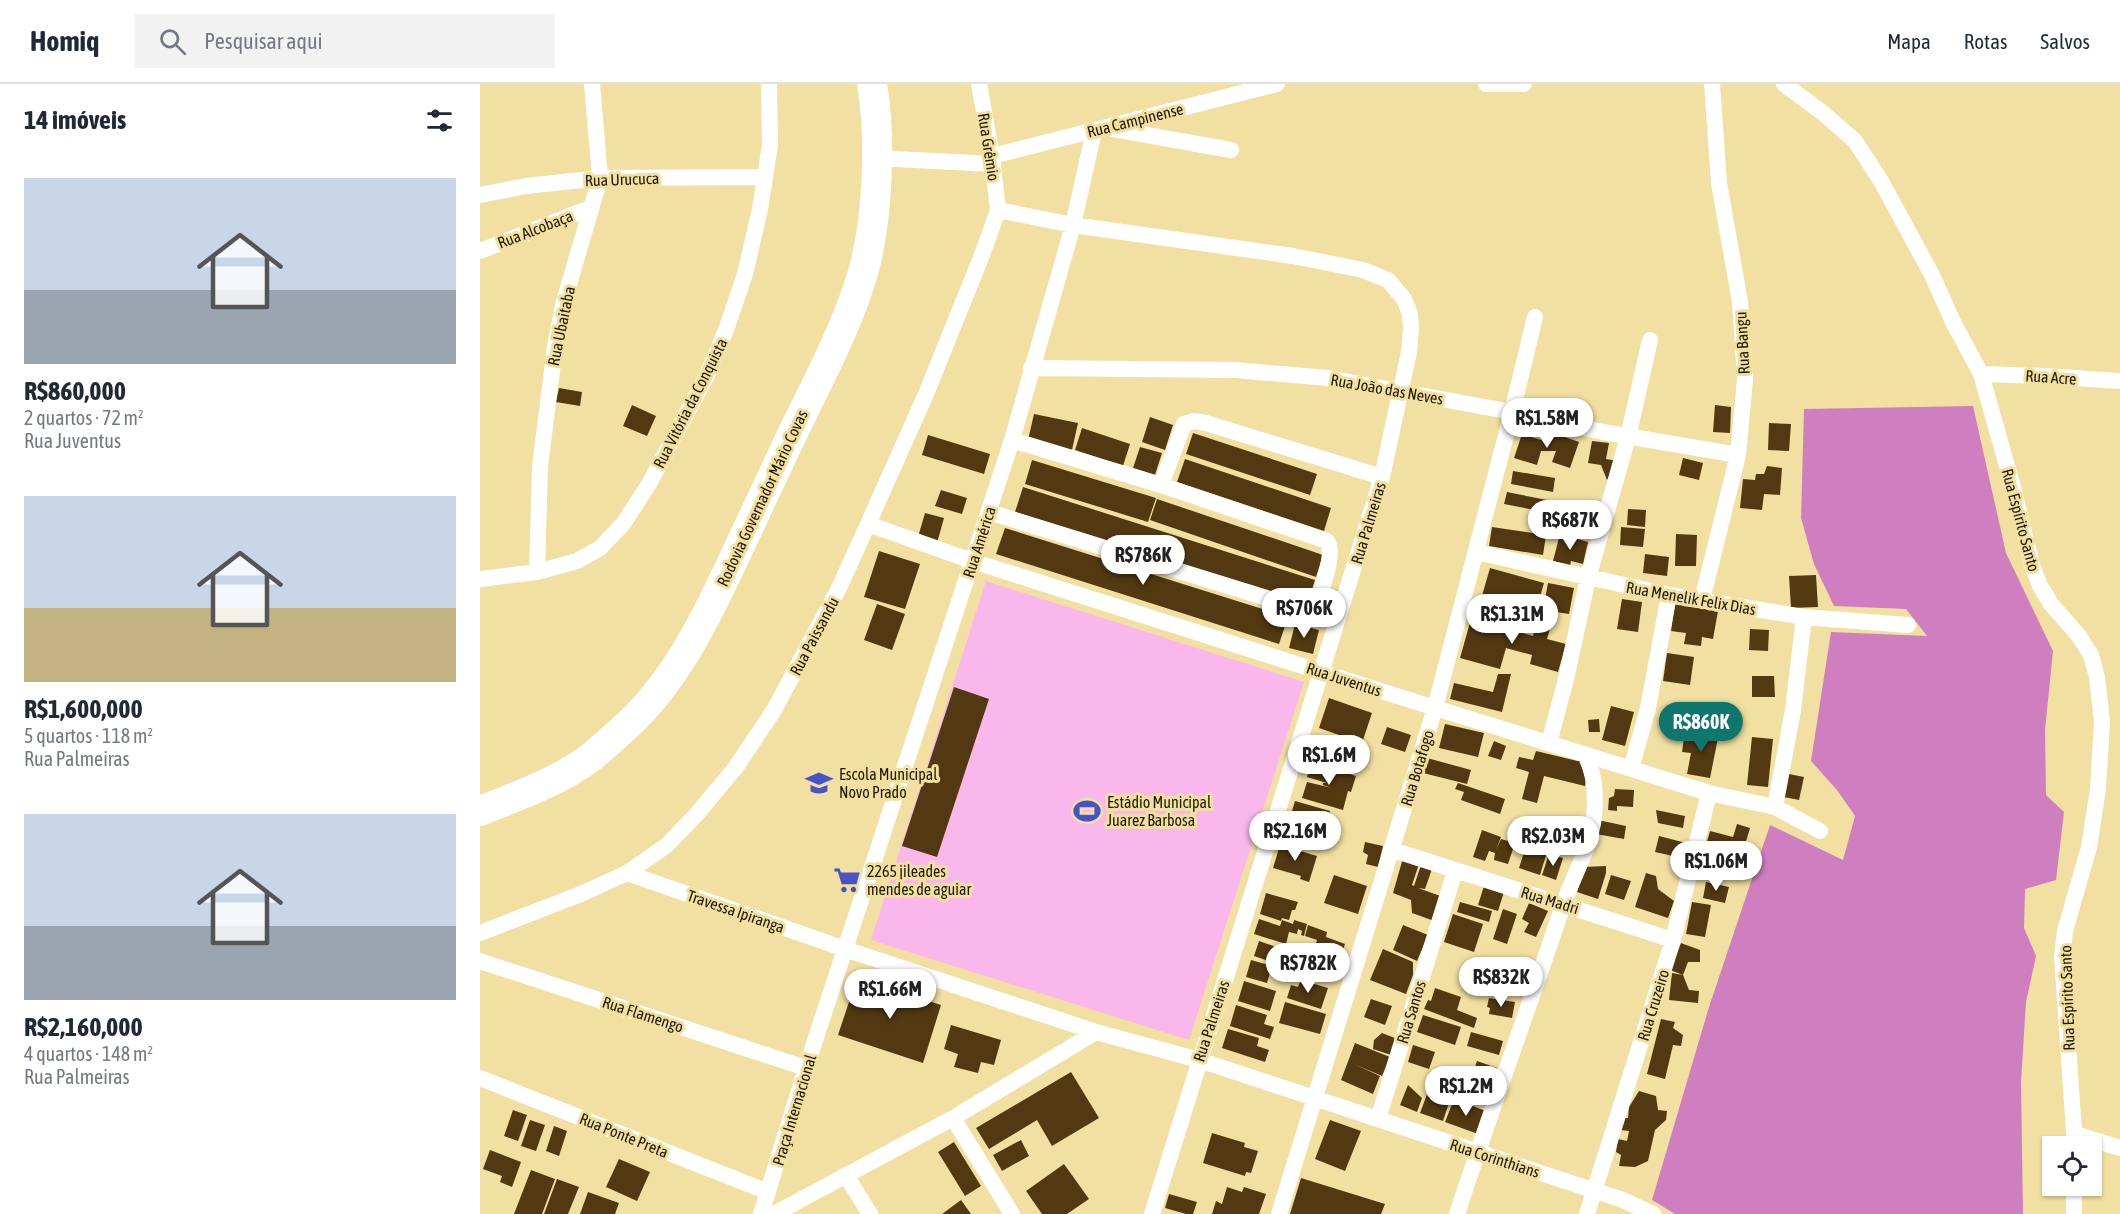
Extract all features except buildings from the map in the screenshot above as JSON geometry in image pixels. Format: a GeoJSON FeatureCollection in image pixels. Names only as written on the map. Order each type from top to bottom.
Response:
{"type":"FeatureCollection","features":[{"type":"Feature","properties":{"kind":"highway","name":"Rodovia Governador Mário Covas"},"geometry":{"type":"LineString","coordinates":[[480,811],[539,787],[589,758],[635,718],[662,687],[685,652],[718,592],[850,308],[864,269],[871,234],[877,138],[872,84]]}},
{"type":"Feature","properties":{"kind":"street","name":"Rua Ubaitaba"},"geometry":{"type":"LineString","coordinates":[[537,572],[540,466],[553,357],[563,305],[600,178],[592,84]]}},
{"type":"Feature","properties":{"kind":"street","name":"Rua Vitória da Conquista"},"geometry":{"type":"LineString","coordinates":[[480,579],[537,572],[577,561],[600,548],[623,524],[649,484],[707,375],[726,330],[744,274],[760,209],[770,146],[769,84]]}},
{"type":"Feature","properties":{"kind":"street","name":"Rua Grêmio"},"geometry":{"type":"LineString","coordinates":[[979,84],[993,160],[998,210]]}},
{"type":"Feature","properties":{"kind":"street","name":"Rua Campinense"},"geometry":{"type":"LineString","coordinates":[[876,158],[993,160],[1241,89],[1277,84]]}},
{"type":"Feature","properties":{"kind":"street"},"geometry":{"type":"LineString","coordinates":[[1486,84],[1524,84]]}},
{"type":"Feature","properties":{"kind":"street","name":"Rua Bangu"},"geometry":{"type":"LineString","coordinates":[[1702,600],[1738,455],[1745,379],[1740,302],[1720,194],[1712,84]]}},
{"type":"Feature","properties":{"kind":"street","name":"Rua Espírito Santo"},"geometry":{"type":"LineString","coordinates":[[1784,84],[1823,113],[1855,141],[1881,181],[1927,265],[1953,322],[1981,374],[2032,565],[2040,586],[2051,604],[2079,636],[2091,655],[2097,677],[2102,722],[2098,789],[2089,847],[2065,931],[2062,957],[2075,1136]]}},
{"type":"Feature","properties":{"kind":"street"},"geometry":{"type":"LineString","coordinates":[[1100,129],[1231,150]]}},
{"type":"Feature","properties":{"kind":"street","name":"Rua América"},"geometry":{"type":"LineString","coordinates":[[845,949],[1012,440],[1100,129]]}},
{"type":"Feature","properties":{"kind":"street","name":"Rua Urucuca"},"geometry":{"type":"LineString","coordinates":[[480,195],[526,186],[600,178],[765,177]]}},
{"type":"Feature","properties":{"kind":"street","name":"Rua Alcobaça"},"geometry":{"type":"LineString","coordinates":[[480,251],[590,208]]}},
{"type":"Feature","properties":{"kind":"street","name":"Rua Palmeiras"},"geometry":{"type":"LineString","coordinates":[[998,210],[1073,225],[1293,256],[1364,270],[1388,280],[1404,299],[1410,314],[1409,352],[1382,477],[1152,1214]]}},
{"type":"Feature","properties":{"kind":"street","name":"Rua Paissandu"},"geometry":{"type":"LineString","coordinates":[[480,933],[581,894],[627,873],[667,845],[736,767],[774,710],[839,588],[926,394],[998,210]]}},
{"type":"Feature","properties":{"kind":"street","name":"Rua Botafogo"},"geometry":{"type":"LineString","coordinates":[[1279,1214],[1435,708],[1535,317]]}},
{"type":"Feature","properties":{"kind":"street"},"geometry":{"type":"LineString","coordinates":[[1549,743],[1566,679],[1588,578],[1628,437],[1650,340]]}},
{"type":"Feature","properties":{"kind":"street","name":"Rua João das Neves"},"geometry":{"type":"LineString","coordinates":[[1031,368],[1235,370],[1328,378],[1512,412],[1628,437],[1738,455]]}},
{"type":"Feature","properties":{"kind":"street","name":"Rua Acre"},"geometry":{"type":"LineString","coordinates":[[1981,374],[2120,381]]}},
{"type":"Feature","properties":{"kind":"street"},"geometry":{"type":"LineString","coordinates":[[1161,485],[1184,424],[1194,421],[1382,477]]}},
{"type":"Feature","properties":{"kind":"street"},"geometry":{"type":"LineString","coordinates":[[989,512],[1299,608],[1307,610],[1317,604],[1330,555],[1330,546],[1327,541],[1161,485],[1012,440]]}},
{"type":"Feature","properties":{"kind":"street","name":"Rua Juventus"},"geometry":{"type":"LineString","coordinates":[[868,524],[972,561],[1585,755],[1709,793],[1775,807],[1820,831]]}},
{"type":"Feature","properties":{"kind":"street","name":"Rua Menelik Felix Dias"},"geometry":{"type":"LineString","coordinates":[[1476,552],[1670,595],[1804,617],[1908,625]]}},
{"type":"Feature","properties":{"kind":"street"},"geometry":{"type":"LineString","coordinates":[[1631,769],[1648,708],[1670,595]]}},
{"type":"Feature","properties":{"kind":"street"},"geometry":{"type":"LineString","coordinates":[[1775,807],[1793,710],[1804,617]]}},
{"type":"Feature","properties":{"kind":"street"},"geometry":{"type":"LineString","coordinates":[[1457,1214],[1521,1032],[1563,903],[1589,839],[1594,817],[1594,779],[1585,755]]}},
{"type":"Feature","properties":{"kind":"street","name":"Rua Cruzeiro"},"geometry":{"type":"LineString","coordinates":[[1587,1214],[1673,940],[1709,793]]}},
{"type":"Feature","properties":{"kind":"street","name":"Rua Madri"},"geometry":{"type":"LineString","coordinates":[[1393,850],[1673,940]]}},
{"type":"Feature","properties":{"kind":"street","name":"Rua Santos"},"geometry":{"type":"LineString","coordinates":[[1378,1119],[1455,871]]}},
{"type":"Feature","properties":{"kind":"street","name":"Travessa Ipiranga"},"geometry":{"type":"LineString","coordinates":[[627,873],[845,949]]}},
{"type":"Feature","properties":{"kind":"street"},"geometry":{"type":"LineString","coordinates":[[845,949],[1096,1032],[1199,1060]]}},
{"type":"Feature","properties":{"kind":"street","name":"Praça Internacional"},"geometry":{"type":"LineString","coordinates":[[760,1214],[845,949]]}},
{"type":"Feature","properties":{"kind":"street","name":"Rua Flamengo"},"geometry":{"type":"LineString","coordinates":[[480,961],[806,1068]]}},
{"type":"Feature","properties":{"kind":"street"},"geometry":{"type":"LineString","coordinates":[[774,1214],[953,1119],[1096,1032]]}},
{"type":"Feature","properties":{"kind":"street","name":"Rua Corinthians"},"geometry":{"type":"LineString","coordinates":[[1199,1060],[1623,1200],[1653,1214]]}},
{"type":"Feature","properties":{"kind":"street","name":"Rua Ponte Preta"},"geometry":{"type":"LineString","coordinates":[[480,1078],[768,1192]]}},
{"type":"Feature","properties":{"kind":"street"},"geometry":{"type":"LineString","coordinates":[[953,1119],[1012,1214]]}},
{"type":"Feature","properties":{"kind":"street"},"geometry":{"type":"LineString","coordinates":[[2102,1145],[2120,1148]]}},
{"type":"Feature","properties":{"kind":"street"},"geometry":{"type":"LineString","coordinates":[[847,1177],[870,1214]]}},
{"type":"Feature","properties":{"kind":"street"},"geometry":{"type":"LineString","coordinates":[[2074,1196],[2074,1214]]}},
{"type":"Feature","properties":{"kind":"shaded area"},"geometry":{"type":"Polygon","coordinates":[[[1973,406],[2006,553],[2053,651],[2045,730],[2046,795],[2064,812],[2056,880],[2025,889],[2024,928],[2036,956],[2026,1002],[2021,1082],[2023,1214],[1675,1214],[1652,1200],[1709,1007],[1770,825],[1843,860],[1855,816],[1837,790],[1811,761],[1831,632],[1927,636],[1906,609],[1834,606],[1814,564],[1801,518],[1804,409],[1973,406]]]}},
{"type":"Feature","properties":{"kind":"shaded area","name":"Estádio Municipal Juarez Barbosa"},"geometry":{"type":"Polygon","coordinates":[[[986,581],[1304,682],[1189,1040],[871,940],[986,581]]]}},
{"type":"Feature","properties":{"kind":"place","name":"Escola Municipal Novo Prado"},"geometry":{"type":"Point","coordinates":[819,783]}},
{"type":"Feature","properties":{"kind":"place","name":"Estádio Municipal Juarez Barbosa"},"geometry":{"type":"Point","coordinates":[1087,811]}},
{"type":"Feature","properties":{"kind":"place","name":"2265 jileades mendes de aguiar"},"geometry":{"type":"Point","coordinates":[847,880]}}]}
